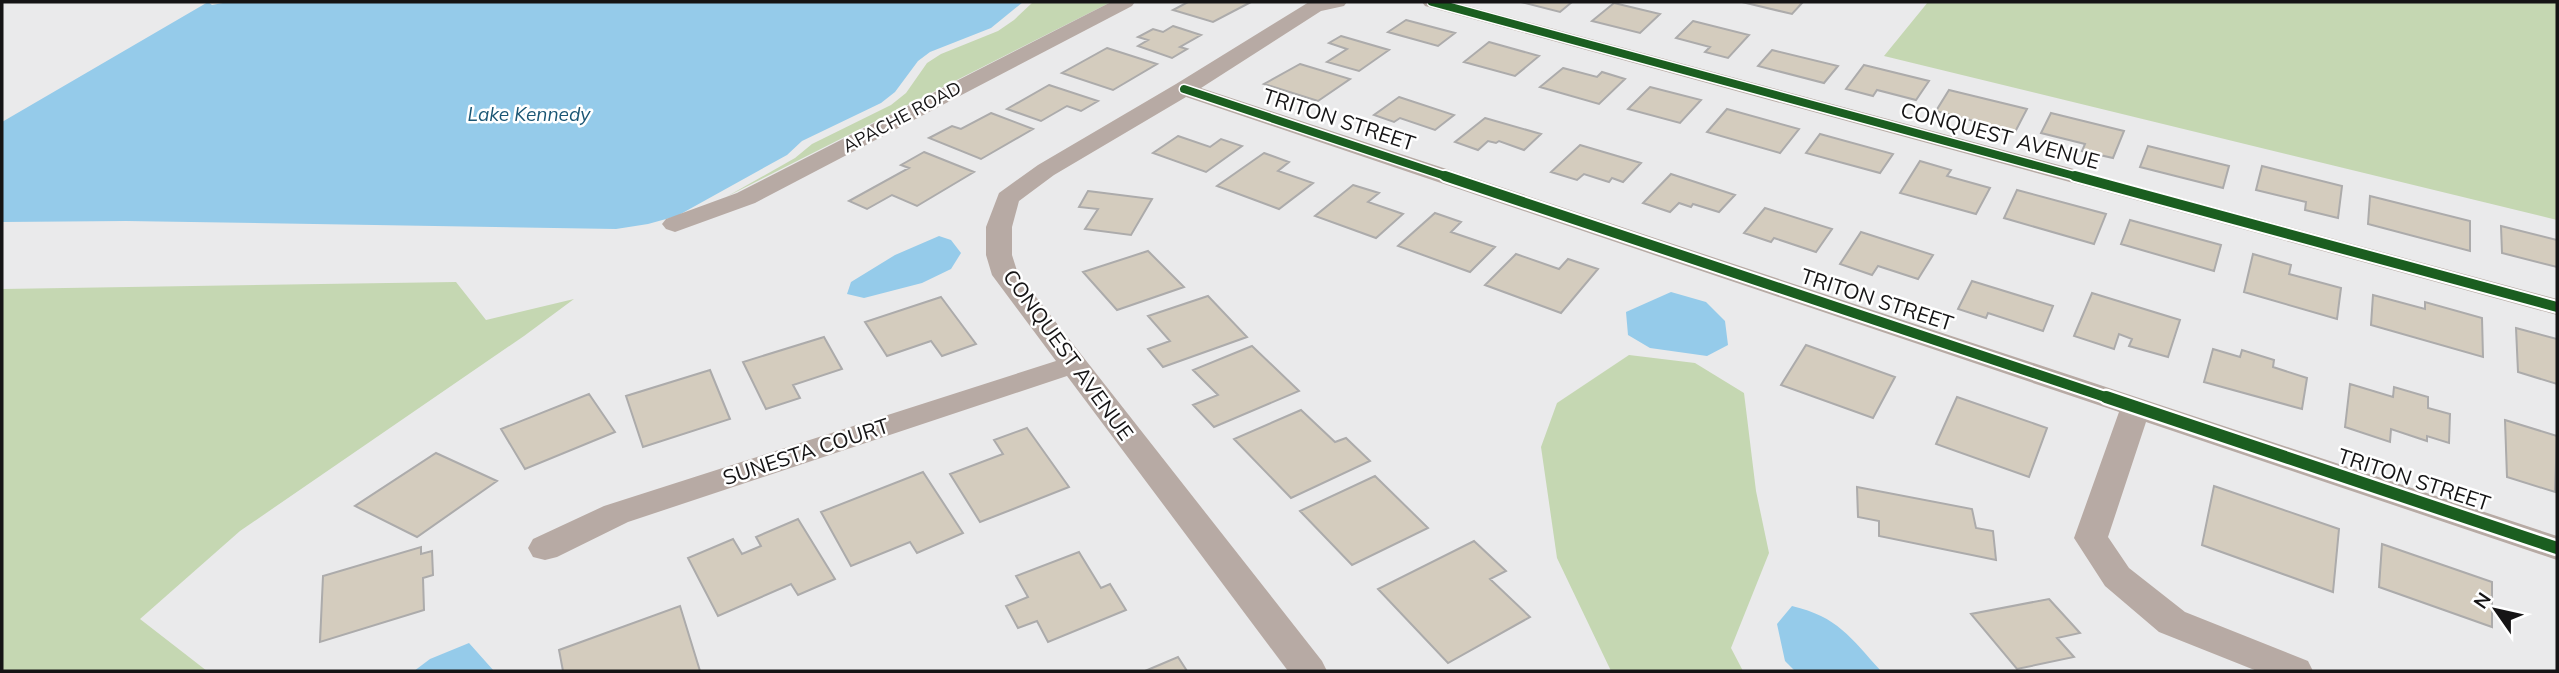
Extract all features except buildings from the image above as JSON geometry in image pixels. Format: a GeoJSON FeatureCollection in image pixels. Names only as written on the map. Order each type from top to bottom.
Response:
{"type":"FeatureCollection","features":[{"type":"Feature","properties":{"kind":"street","name":"APACHE ROAD"},"geometry":{"type":"LineString","coordinates":[[675,225],[746,198],[1125,2]]}},
{"type":"Feature","properties":{"kind":"street","name":"CONQUEST AVENUE"},"geometry":{"type":"LineString","coordinates":[[1309,671],[1004,275],[999,255],[999,227],[1008,198],[1046,170],[1184,89],[1315,6],[1337,2]]}},
{"type":"Feature","properties":{"kind":"street","name":"CONQUEST AVENUE"},"geometry":{"type":"LineString","coordinates":[[1432,2],[2557,307]]}},
{"type":"Feature","properties":{"kind":"street","name":"TRITON STREET"},"geometry":{"type":"LineString","coordinates":[[1184,89],[2557,548]]}},
{"type":"Feature","properties":{"kind":"street","name":"SUNESTA COURT"},"geometry":{"type":"LineString","coordinates":[[545,548],[616,514],[1072,365]]}},
{"type":"Feature","properties":{"kind":"street"},"geometry":{"type":"LineString","coordinates":[[2136,407],[2091,538],[2117,577],[2172,622],[2294,671]]}},
{"type":"Feature","properties":{"kind":"green space"},"geometry":{"type":"Polygon","coordinates":[[[1033,2],[1111,2],[726,197],[795,158],[812,144],[891,105],[906,93],[927,63],[941,54],[998,31],[1033,2]]]}},
{"type":"Feature","properties":{"kind":"green space"},"geometry":{"type":"Polygon","coordinates":[[[1928,2],[2557,2],[2557,220],[1884,56],[1928,2]]]}},
{"type":"Feature","properties":{"kind":"green space"},"geometry":{"type":"Polygon","coordinates":[[[456,282],[486,320],[574,299],[240,531],[140,619],[207,671],[2,671],[2,289],[456,282]]]}},
{"type":"Feature","properties":{"kind":"green space"},"geometry":{"type":"Polygon","coordinates":[[[1629,355],[1695,363],[1744,393],[1756,491],[1769,553],[1731,648],[1743,671],[1611,671],[1557,558],[1541,447],[1557,403],[1629,355]]]}},
{"type":"Feature","properties":{"kind":"water","name":"Lake Kennedy"},"geometry":{"type":"Polygon","coordinates":[[[208,2],[212,5],[228,2],[1023,2],[991,28],[930,52],[918,61],[895,92],[881,103],[802,141],[787,155],[677,216],[648,224],[616,229],[126,221],[2,222],[2,122],[208,2]]]}},
{"type":"Feature","properties":{"kind":"water"},"geometry":{"type":"Polygon","coordinates":[[[939,236],[951,240],[961,253],[951,269],[922,283],[864,298],[847,294],[851,282],[895,255],[939,236]]]}},
{"type":"Feature","properties":{"kind":"water"},"geometry":{"type":"Polygon","coordinates":[[[1671,292],[1706,302],[1725,321],[1728,345],[1707,356],[1650,348],[1628,335],[1626,312],[1671,292]]]}},
{"type":"Feature","properties":{"kind":"water"},"geometry":{"type":"Polygon","coordinates":[[[1792,606],[1832,622],[1851,638],[1881,671],[1795,671],[1785,661],[1777,624],[1792,606]]]}},
{"type":"Feature","properties":{"kind":"water"},"geometry":{"type":"Polygon","coordinates":[[[469,643],[494,671],[414,671],[430,659],[469,643]]]}},
{"type":"Feature","properties":{"kind":"cycle path"},"geometry":{"type":"LineString","coordinates":[[1432,2],[2557,307]]}},
{"type":"Feature","properties":{"kind":"cycle path"},"geometry":{"type":"LineString","coordinates":[[1184,89],[2557,548]]}}]}
